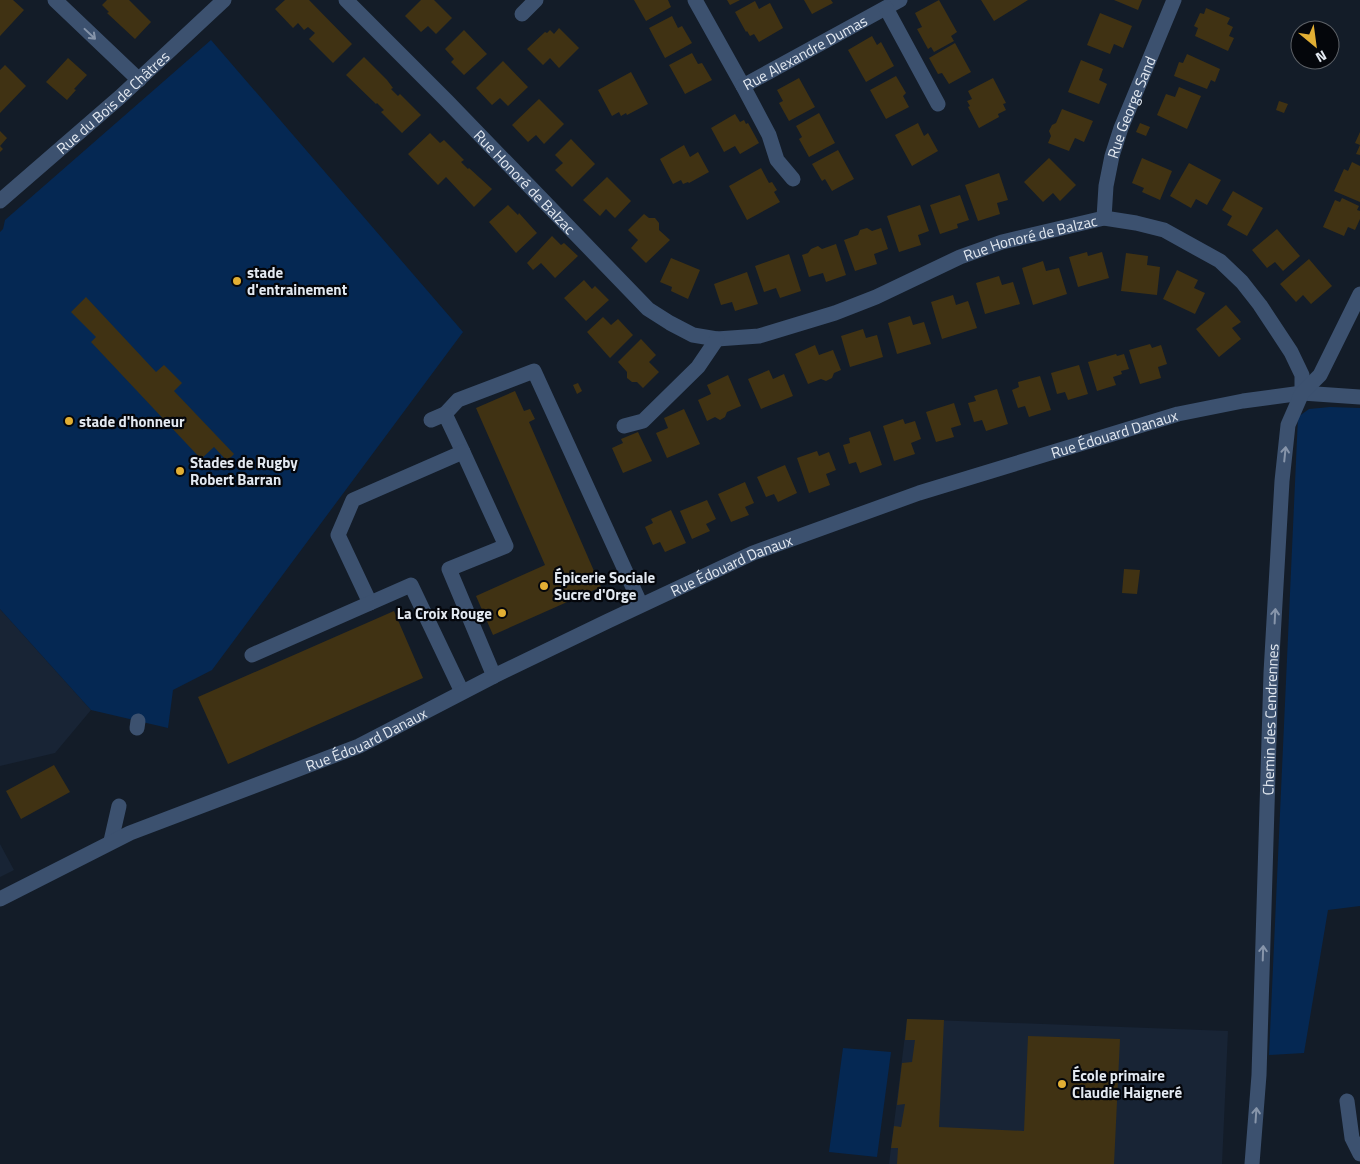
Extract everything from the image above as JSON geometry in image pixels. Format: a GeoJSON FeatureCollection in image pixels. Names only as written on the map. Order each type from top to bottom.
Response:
{"type":"FeatureCollection","features":[{"type":"Feature","properties":{"kind":"street"},"geometry":{"type":"LineString","coordinates":[[55,0],[139,80]]}},
{"type":"Feature","properties":{"kind":"street","name":"Rue du Bois de Châtres"},"geometry":{"type":"LineString","coordinates":[[0,201],[139,80],[224,0]]}},
{"type":"Feature","properties":{"kind":"street","name":"Rue Honoré de Balzac"},"geometry":{"type":"LineString","coordinates":[[346,0],[447,100],[648,309],[693,335],[717,339],[759,336],[800,325],[876,297],[960,257],[1002,242],[1104,218],[1164,230],[1220,261],[1242,282],[1260,305],[1291,352],[1302,375],[1302,393]]}},
{"type":"Feature","properties":{"kind":"street"},"geometry":{"type":"LineString","coordinates":[[522,14],[536,0]]}},
{"type":"Feature","properties":{"kind":"street","name":"Rue Alexandre Dumas"},"geometry":{"type":"LineString","coordinates":[[695,0],[743,86],[900,0]]}},
{"type":"Feature","properties":{"kind":"street","name":"Rue George Sand"},"geometry":{"type":"LineString","coordinates":[[1104,218],[1106,186],[1112,156],[1121,128],[1174,0]]}},
{"type":"Feature","properties":{"kind":"street"},"geometry":{"type":"LineString","coordinates":[[886,8],[938,104]]}},
{"type":"Feature","properties":{"kind":"street"},"geometry":{"type":"LineString","coordinates":[[743,86],[769,135],[778,160],[793,179]]}},
{"type":"Feature","properties":{"kind":"street","name":"Chemin des Cendrennes"},"geometry":{"type":"LineString","coordinates":[[1252,1164],[1259,1075],[1272,673],[1282,481],[1288,425],[1302,393],[1320,375],[1360,294]]}},
{"type":"Feature","properties":{"kind":"street"},"geometry":{"type":"LineString","coordinates":[[624,426],[643,420],[698,367],[717,339]]}},
{"type":"Feature","properties":{"kind":"street"},"geometry":{"type":"LineString","coordinates":[[431,420],[445,414],[458,400],[534,371],[641,605]]}},
{"type":"Feature","properties":{"kind":"street","name":"Rue Édouard Danaux"},"geometry":{"type":"LineString","coordinates":[[0,899],[111,841],[359,746],[494,676],[753,553],[919,493],[1178,414],[1243,400],[1302,393],[1360,397]]}},
{"type":"Feature","properties":{"kind":"street"},"geometry":{"type":"LineString","coordinates":[[445,414],[506,546],[449,569],[494,676]]}},
{"type":"Feature","properties":{"kind":"street"},"geometry":{"type":"LineString","coordinates":[[370,603],[338,535],[353,500],[463,452]]}},
{"type":"Feature","properties":{"kind":"street"},"geometry":{"type":"LineString","coordinates":[[252,655],[411,585],[462,692]]}},
{"type":"Feature","properties":{"kind":"street"},"geometry":{"type":"LineString","coordinates":[[111,841],[119,806]]}},
{"type":"Feature","properties":{"kind":"street"},"geometry":{"type":"LineString","coordinates":[[1347,1101],[1352,1138],[1360,1154]]}},
{"type":"Feature","properties":{"kind":"shaded area","name":"Stades de Rugby Robert Barran"},"geometry":{"type":"Polygon","coordinates":[[[211,40],[463,332],[212,670],[173,690],[168,728],[91,710],[0,609],[0,232],[3,229],[5,220],[211,40]]]}},
{"type":"Feature","properties":{"kind":"shaded area"},"geometry":{"type":"Polygon","coordinates":[[[1330,407],[1360,408],[1360,906],[1328,910],[1304,1053],[1269,1055],[1298,417],[1309,409],[1330,407]]]}},
{"type":"Feature","properties":{"kind":"shaded area"},"geometry":{"type":"Polygon","coordinates":[[[0,609],[91,710],[55,753],[0,766],[0,609]]]}},
{"type":"Feature","properties":{"kind":"shaded area"},"geometry":{"type":"Polygon","coordinates":[[[0,844],[14,870],[0,877],[0,844]]]}},
{"type":"Feature","properties":{"kind":"shaded area","name":"École primaire Claudie Haigneré"},"geometry":{"type":"Polygon","coordinates":[[[907,1019],[1228,1031],[1222,1164],[889,1164],[907,1019]]]}},
{"type":"Feature","properties":{"kind":"shaded area"},"geometry":{"type":"Polygon","coordinates":[[[843,1048],[891,1052],[877,1157],[829,1152],[843,1048]]]}},
{"type":"Feature","properties":{"kind":"building"},"geometry":{"type":"Polygon","coordinates":[[[0,0],[13,0],[24,10],[0,36],[0,0]]]}},
{"type":"Feature","properties":{"kind":"building"},"geometry":{"type":"Polygon","coordinates":[[[107,0],[129,0],[151,22],[135,39],[107,13],[109,12],[102,5],[107,0]]]}},
{"type":"Feature","properties":{"kind":"building"},"geometry":{"type":"Polygon","coordinates":[[[285,0],[309,0],[352,44],[333,63],[309,39],[315,33],[308,27],[304,30],[298,23],[293,28],[275,9],[285,0]]]}},
{"type":"Feature","properties":{"kind":"building"},"geometry":{"type":"Polygon","coordinates":[[[421,0],[434,0],[452,18],[436,34],[428,26],[421,32],[405,16],[421,0]]]}},
{"type":"Feature","properties":{"kind":"building"},"geometry":{"type":"Polygon","coordinates":[[[634,0],[668,0],[671,7],[646,21],[634,0]]]}},
{"type":"Feature","properties":{"kind":"building"},"geometry":{"type":"Polygon","coordinates":[[[727,0],[740,0],[730,5],[727,0]]]}},
{"type":"Feature","properties":{"kind":"building"},"geometry":{"type":"Polygon","coordinates":[[[804,0],[831,0],[833,3],[812,14],[804,0]]]}},
{"type":"Feature","properties":{"kind":"building"},"geometry":{"type":"Polygon","coordinates":[[[939,0],[957,32],[951,36],[954,41],[934,52],[931,47],[928,49],[917,29],[922,27],[915,13],[939,0]]]}},
{"type":"Feature","properties":{"kind":"building"},"geometry":{"type":"Polygon","coordinates":[[[981,0],[1028,0],[994,21],[981,0]]]}},
{"type":"Feature","properties":{"kind":"building"},"geometry":{"type":"Polygon","coordinates":[[[1114,0],[1142,0],[1138,10],[1114,0]]]}},
{"type":"Feature","properties":{"kind":"building"},"geometry":{"type":"Polygon","coordinates":[[[755,1],[759,9],[770,3],[783,28],[759,42],[754,34],[750,36],[746,32],[735,12],[755,1]]]}},
{"type":"Feature","properties":{"kind":"building"},"geometry":{"type":"Polygon","coordinates":[[[1206,8],[1230,18],[1227,24],[1233,27],[1229,36],[1234,38],[1228,51],[1195,36],[1198,28],[1194,26],[1200,13],[1204,14],[1206,8]]]}},
{"type":"Feature","properties":{"kind":"building"},"geometry":{"type":"Polygon","coordinates":[[[1100,13],[1132,26],[1123,48],[1114,44],[1110,54],[1087,45],[1100,13]]]}},
{"type":"Feature","properties":{"kind":"building"},"geometry":{"type":"Polygon","coordinates":[[[672,16],[678,28],[682,26],[692,43],[665,58],[649,28],[672,16]]]}},
{"type":"Feature","properties":{"kind":"building"},"geometry":{"type":"Polygon","coordinates":[[[559,28],[579,48],[559,68],[550,58],[543,65],[527,49],[545,32],[547,33],[550,30],[554,34],[559,28]]]}},
{"type":"Feature","properties":{"kind":"building"},"geometry":{"type":"Polygon","coordinates":[[[464,30],[487,54],[464,75],[451,62],[454,59],[445,49],[464,30]]]}},
{"type":"Feature","properties":{"kind":"building"},"geometry":{"type":"Polygon","coordinates":[[[872,36],[877,45],[881,42],[894,66],[866,82],[848,50],[872,36]]]}},
{"type":"Feature","properties":{"kind":"building"},"geometry":{"type":"Polygon","coordinates":[[[955,43],[971,72],[949,84],[942,73],[938,74],[929,58],[955,43]]]}},
{"type":"Feature","properties":{"kind":"building"},"geometry":{"type":"Polygon","coordinates":[[[692,53],[698,64],[702,63],[712,80],[685,94],[669,65],[692,53]]]}},
{"type":"Feature","properties":{"kind":"building"},"geometry":{"type":"Polygon","coordinates":[[[1187,54],[1220,69],[1215,82],[1211,80],[1207,89],[1174,76],[1179,62],[1183,63],[1187,54]]]}},
{"type":"Feature","properties":{"kind":"building"},"geometry":{"type":"Polygon","coordinates":[[[364,57],[387,80],[393,88],[391,89],[398,96],[400,94],[421,115],[402,133],[381,112],[384,110],[346,75],[364,57]]]}},
{"type":"Feature","properties":{"kind":"building"},"geometry":{"type":"Polygon","coordinates":[[[68,58],[87,75],[67,100],[46,82],[68,58]]]}},
{"type":"Feature","properties":{"kind":"building"},"geometry":{"type":"Polygon","coordinates":[[[1081,60],[1103,69],[1099,80],[1107,84],[1099,104],[1068,92],[1081,60]]]}},
{"type":"Feature","properties":{"kind":"building"},"geometry":{"type":"Polygon","coordinates":[[[503,61],[528,87],[508,106],[500,98],[492,105],[476,88],[503,61]]]}},
{"type":"Feature","properties":{"kind":"building"},"geometry":{"type":"Polygon","coordinates":[[[5,65],[26,86],[0,113],[0,70],[5,65]]]}},
{"type":"Feature","properties":{"kind":"building"},"geometry":{"type":"Polygon","coordinates":[[[631,72],[648,104],[627,115],[626,113],[621,116],[619,112],[612,116],[598,90],[631,72]]]}},
{"type":"Feature","properties":{"kind":"building"},"geometry":{"type":"Polygon","coordinates":[[[896,76],[906,93],[903,96],[909,107],[886,119],[870,90],[896,76]]]}},
{"type":"Feature","properties":{"kind":"building"},"geometry":{"type":"Polygon","coordinates":[[[799,78],[815,107],[789,121],[779,103],[783,101],[777,90],[799,78]]]}},
{"type":"Feature","properties":{"kind":"building"},"geometry":{"type":"Polygon","coordinates":[[[993,78],[1006,103],[1003,104],[1006,110],[998,114],[999,117],[979,128],[968,107],[970,106],[967,101],[972,99],[968,91],[993,78]]]}},
{"type":"Feature","properties":{"kind":"building"},"geometry":{"type":"Polygon","coordinates":[[[1179,87],[1201,96],[1187,129],[1157,115],[1166,94],[1175,97],[1179,87]]]}},
{"type":"Feature","properties":{"kind":"building"},"geometry":{"type":"Polygon","coordinates":[[[539,99],[564,124],[544,144],[536,135],[528,142],[512,125],[539,99]]]}},
{"type":"Feature","properties":{"kind":"building"},"geometry":{"type":"Polygon","coordinates":[[[1279,101],[1288,104],[1284,113],[1276,110],[1279,101]]]}},
{"type":"Feature","properties":{"kind":"building"},"geometry":{"type":"Polygon","coordinates":[[[1062,109],[1093,121],[1084,142],[1075,138],[1069,151],[1048,143],[1051,136],[1049,131],[1052,125],[1056,123],[1062,109]]]}},
{"type":"Feature","properties":{"kind":"building"},"geometry":{"type":"Polygon","coordinates":[[[819,113],[835,143],[809,157],[799,139],[802,137],[796,126],[819,113]]]}},
{"type":"Feature","properties":{"kind":"building"},"geometry":{"type":"Polygon","coordinates":[[[735,114],[740,122],[744,120],[746,124],[748,123],[759,143],[740,154],[735,146],[724,152],[711,128],[735,114]]]}},
{"type":"Feature","properties":{"kind":"building"},"geometry":{"type":"Polygon","coordinates":[[[918,123],[924,136],[928,133],[938,151],[912,166],[895,135],[918,123]]]}},
{"type":"Feature","properties":{"kind":"building"},"geometry":{"type":"Polygon","coordinates":[[[1140,123],[1150,127],[1146,136],[1136,132],[1140,123]]]}},
{"type":"Feature","properties":{"kind":"building"},"geometry":{"type":"Polygon","coordinates":[[[0,131],[7,138],[0,146],[0,131]]]}},
{"type":"Feature","properties":{"kind":"building"},"geometry":{"type":"Polygon","coordinates":[[[1360,132],[1360,145],[1355,143],[1360,132]]]}},
{"type":"Feature","properties":{"kind":"building"},"geometry":{"type":"Polygon","coordinates":[[[430,133],[440,143],[444,140],[464,160],[461,162],[492,189],[474,207],[446,177],[438,185],[408,154],[430,133]]]}},
{"type":"Feature","properties":{"kind":"building"},"geometry":{"type":"Polygon","coordinates":[[[571,139],[595,164],[572,187],[555,170],[563,163],[555,155],[571,139]]]}},
{"type":"Feature","properties":{"kind":"building"},"geometry":{"type":"Polygon","coordinates":[[[684,145],[690,157],[698,152],[709,172],[689,183],[683,184],[681,180],[673,184],[660,159],[684,145]]]}},
{"type":"Feature","properties":{"kind":"building"},"geometry":{"type":"Polygon","coordinates":[[[1360,145],[1360,155],[1356,154],[1360,145]]]}},
{"type":"Feature","properties":{"kind":"building"},"geometry":{"type":"Polygon","coordinates":[[[838,150],[854,179],[832,191],[825,179],[822,181],[812,164],[838,150]]]}},
{"type":"Feature","properties":{"kind":"building"},"geometry":{"type":"Polygon","coordinates":[[[1049,158],[1076,185],[1060,201],[1053,193],[1043,202],[1024,182],[1049,158]]]}},
{"type":"Feature","properties":{"kind":"building"},"geometry":{"type":"Polygon","coordinates":[[[1142,158],[1172,171],[1160,200],[1142,192],[1144,188],[1132,183],[1142,158]]]}},
{"type":"Feature","properties":{"kind":"building"},"geometry":{"type":"Polygon","coordinates":[[[1352,162],[1360,166],[1360,202],[1334,191],[1344,169],[1348,171],[1352,162]]]}},
{"type":"Feature","properties":{"kind":"building"},"geometry":{"type":"Polygon","coordinates":[[[1189,163],[1221,180],[1207,205],[1196,199],[1191,208],[1170,196],[1189,163]]]}},
{"type":"Feature","properties":{"kind":"building"},"geometry":{"type":"Polygon","coordinates":[[[761,168],[769,183],[772,182],[777,190],[774,192],[780,202],[747,220],[729,186],[761,168]]]}},
{"type":"Feature","properties":{"kind":"building"},"geometry":{"type":"Polygon","coordinates":[[[999,173],[1008,200],[997,203],[1000,214],[978,221],[965,185],[999,173]]]}},
{"type":"Feature","properties":{"kind":"building"},"geometry":{"type":"Polygon","coordinates":[[[607,177],[631,201],[615,218],[606,209],[600,216],[583,200],[607,177]]]}},
{"type":"Feature","properties":{"kind":"building"},"geometry":{"type":"Polygon","coordinates":[[[1233,191],[1263,208],[1247,236],[1227,225],[1232,216],[1222,210],[1233,191]]]}},
{"type":"Feature","properties":{"kind":"building"},"geometry":{"type":"Polygon","coordinates":[[[960,195],[969,220],[957,224],[958,228],[940,234],[930,205],[960,195]]]}},
{"type":"Feature","properties":{"kind":"building"},"geometry":{"type":"Polygon","coordinates":[[[1342,198],[1359,206],[1357,210],[1360,211],[1360,219],[1355,230],[1348,227],[1344,236],[1323,227],[1335,200],[1340,202],[1342,198]]]}},
{"type":"Feature","properties":{"kind":"building"},"geometry":{"type":"Polygon","coordinates":[[[508,205],[518,215],[519,213],[537,233],[516,253],[489,222],[508,205]]]}},
{"type":"Feature","properties":{"kind":"building"},"geometry":{"type":"Polygon","coordinates":[[[920,205],[929,231],[918,235],[921,245],[899,252],[887,216],[920,205]]]}},
{"type":"Feature","properties":{"kind":"building"},"geometry":{"type":"Polygon","coordinates":[[[644,214],[649,218],[655,218],[659,223],[659,230],[670,240],[646,263],[631,248],[638,240],[628,230],[644,214]]]}},
{"type":"Feature","properties":{"kind":"building"},"geometry":{"type":"Polygon","coordinates":[[[867,228],[872,231],[881,228],[888,249],[874,254],[877,264],[855,271],[844,240],[858,235],[860,230],[867,228]]]}},
{"type":"Feature","properties":{"kind":"building"},"geometry":{"type":"Polygon","coordinates":[[[1277,229],[1300,256],[1283,271],[1275,262],[1267,268],[1252,250],[1277,229]]]}},
{"type":"Feature","properties":{"kind":"building"},"geometry":{"type":"Polygon","coordinates":[[[552,236],[561,245],[564,243],[578,256],[555,278],[541,263],[533,270],[527,263],[552,236]]]}},
{"type":"Feature","properties":{"kind":"building"},"geometry":{"type":"Polygon","coordinates":[[[836,244],[846,275],[826,282],[823,273],[809,277],[802,255],[818,246],[822,249],[836,244]]]}},
{"type":"Feature","properties":{"kind":"building"},"geometry":{"type":"Polygon","coordinates":[[[1087,252],[1088,256],[1102,252],[1109,278],[1078,287],[1069,257],[1087,252]]]}},
{"type":"Feature","properties":{"kind":"building"},"geometry":{"type":"Polygon","coordinates":[[[1126,253],[1148,256],[1147,265],[1160,267],[1157,295],[1121,291],[1126,253]]]}},
{"type":"Feature","properties":{"kind":"building"},"geometry":{"type":"Polygon","coordinates":[[[789,254],[801,291],[780,298],[776,288],[764,292],[755,266],[789,254]]]}},
{"type":"Feature","properties":{"kind":"building"},"geometry":{"type":"Polygon","coordinates":[[[671,258],[700,270],[688,299],[671,291],[672,287],[660,282],[671,258]]]}},
{"type":"Feature","properties":{"kind":"building"},"geometry":{"type":"Polygon","coordinates":[[[1309,259],[1332,286],[1311,304],[1303,295],[1296,302],[1280,284],[1309,259]]]}},
{"type":"Feature","properties":{"kind":"building"},"geometry":{"type":"Polygon","coordinates":[[[1043,261],[1046,271],[1059,268],[1067,294],[1033,305],[1022,268],[1043,261]]]}},
{"type":"Feature","properties":{"kind":"building"},"geometry":{"type":"Polygon","coordinates":[[[1177,270],[1198,280],[1194,288],[1205,293],[1195,314],[1163,299],[1177,270]]]}},
{"type":"Feature","properties":{"kind":"building"},"geometry":{"type":"Polygon","coordinates":[[[747,272],[758,304],[735,311],[732,302],[721,305],[714,284],[747,272]]]}},
{"type":"Feature","properties":{"kind":"building"},"geometry":{"type":"Polygon","coordinates":[[[999,276],[1002,285],[1013,282],[1020,304],[985,314],[976,283],[999,276]]]}},
{"type":"Feature","properties":{"kind":"building"},"geometry":{"type":"Polygon","coordinates":[[[584,280],[592,289],[595,286],[609,300],[586,321],[564,298],[584,280]]]}},
{"type":"Feature","properties":{"kind":"building"},"geometry":{"type":"Polygon","coordinates":[[[953,295],[956,305],[968,301],[977,328],[942,339],[931,302],[953,295]]]}},
{"type":"Feature","properties":{"kind":"building"},"geometry":{"type":"Polygon","coordinates":[[[86,297],[156,372],[164,365],[182,383],[174,391],[234,454],[227,461],[214,447],[201,459],[91,342],[96,337],[71,312],[86,297]]]}},
{"type":"Feature","properties":{"kind":"building"},"geometry":{"type":"Polygon","coordinates":[[[1226,305],[1241,322],[1232,328],[1241,339],[1219,357],[1196,329],[1226,305]]]}},
{"type":"Feature","properties":{"kind":"building"},"geometry":{"type":"Polygon","coordinates":[[[910,316],[913,325],[924,322],[931,344],[897,354],[888,323],[910,316]]]}},
{"type":"Feature","properties":{"kind":"building"},"geometry":{"type":"Polygon","coordinates":[[[603,317],[611,325],[618,319],[633,335],[610,358],[587,332],[603,317]]]}},
{"type":"Feature","properties":{"kind":"building"},"geometry":{"type":"Polygon","coordinates":[[[863,329],[866,338],[877,335],[883,357],[850,367],[841,336],[863,329]]]}},
{"type":"Feature","properties":{"kind":"building"},"geometry":{"type":"Polygon","coordinates":[[[641,339],[656,355],[649,362],[659,372],[643,388],[637,382],[632,382],[627,378],[627,372],[618,362],[641,339]]]}},
{"type":"Feature","properties":{"kind":"building"},"geometry":{"type":"Polygon","coordinates":[[[1150,344],[1152,348],[1161,345],[1167,364],[1158,367],[1161,378],[1140,384],[1129,350],[1150,344]]]}},
{"type":"Feature","properties":{"kind":"building"},"geometry":{"type":"Polygon","coordinates":[[[815,345],[819,355],[833,350],[841,370],[834,373],[832,378],[826,381],[821,379],[808,384],[795,354],[815,345]]]}},
{"type":"Feature","properties":{"kind":"building"},"geometry":{"type":"Polygon","coordinates":[[[1116,354],[1117,356],[1124,354],[1129,369],[1121,371],[1122,374],[1113,377],[1116,385],[1097,391],[1088,362],[1116,354]]]}},
{"type":"Feature","properties":{"kind":"building"},"geometry":{"type":"Polygon","coordinates":[[[1079,365],[1088,394],[1068,400],[1065,392],[1057,394],[1051,373],[1079,365]]]}},
{"type":"Feature","properties":{"kind":"building"},"geometry":{"type":"Polygon","coordinates":[[[769,370],[773,379],[784,374],[793,396],[761,409],[748,379],[769,370]]]}},
{"type":"Feature","properties":{"kind":"building"},"geometry":{"type":"Polygon","coordinates":[[[728,375],[741,406],[727,412],[725,417],[720,420],[715,417],[707,421],[698,400],[711,394],[707,385],[728,375]]]}},
{"type":"Feature","properties":{"kind":"building"},"geometry":{"type":"Polygon","coordinates":[[[1040,376],[1051,410],[1029,417],[1025,406],[1018,408],[1012,390],[1019,387],[1018,382],[1040,376]]]}},
{"type":"Feature","properties":{"kind":"building"},"geometry":{"type":"Polygon","coordinates":[[[578,383],[582,391],[577,394],[573,385],[578,383]]]}},
{"type":"Feature","properties":{"kind":"building"},"geometry":{"type":"Polygon","coordinates":[[[997,389],[1008,424],[986,431],[982,420],[974,422],[968,403],[976,401],[974,396],[997,389]]]}},
{"type":"Feature","properties":{"kind":"building"},"geometry":{"type":"Polygon","coordinates":[[[515,391],[524,411],[530,409],[535,419],[529,422],[601,587],[493,635],[476,596],[545,565],[476,408],[515,391]]]}},
{"type":"Feature","properties":{"kind":"building"},"geometry":{"type":"Polygon","coordinates":[[[954,403],[961,425],[951,428],[954,437],[936,442],[926,412],[954,403]]]}},
{"type":"Feature","properties":{"kind":"building"},"geometry":{"type":"Polygon","coordinates":[[[684,409],[700,444],[667,458],[656,433],[668,428],[664,418],[684,409]]]}},
{"type":"Feature","properties":{"kind":"building"},"geometry":{"type":"Polygon","coordinates":[[[903,419],[905,424],[915,421],[921,439],[911,443],[915,454],[894,461],[883,426],[903,419]]]}},
{"type":"Feature","properties":{"kind":"building"},"geometry":{"type":"Polygon","coordinates":[[[870,431],[882,465],[860,473],[856,462],[849,464],[843,445],[850,443],[849,438],[870,431]]]}},
{"type":"Feature","properties":{"kind":"building"},"geometry":{"type":"Polygon","coordinates":[[[638,432],[652,461],[623,473],[612,448],[623,443],[621,439],[638,432]]]}},
{"type":"Feature","properties":{"kind":"building"},"geometry":{"type":"Polygon","coordinates":[[[817,451],[819,456],[829,452],[836,470],[826,474],[830,485],[809,493],[797,458],[817,451]]]}},
{"type":"Feature","properties":{"kind":"building"},"geometry":{"type":"Polygon","coordinates":[[[785,465],[797,493],[778,502],[774,494],[766,497],[757,477],[785,465]]]}},
{"type":"Feature","properties":{"kind":"building"},"geometry":{"type":"Polygon","coordinates":[[[745,482],[754,503],[745,507],[749,515],[731,522],[718,494],[745,482]]]}},
{"type":"Feature","properties":{"kind":"building"},"geometry":{"type":"Polygon","coordinates":[[[707,500],[716,519],[706,524],[710,531],[692,539],[680,511],[707,500]]]}},
{"type":"Feature","properties":{"kind":"building"},"geometry":{"type":"Polygon","coordinates":[[[671,510],[686,543],[665,552],[660,542],[653,545],[645,527],[653,523],[651,519],[671,510]]]}},
{"type":"Feature","properties":{"kind":"building"},"geometry":{"type":"Polygon","coordinates":[[[1124,569],[1140,570],[1137,594],[1122,593],[1124,569]]]}},
{"type":"Feature","properties":{"kind":"building"},"geometry":{"type":"Polygon","coordinates":[[[394,611],[423,678],[228,764],[198,697],[394,611]]]}},
{"type":"Feature","properties":{"kind":"building"},"geometry":{"type":"Polygon","coordinates":[[[54,765],[70,792],[21,819],[6,791],[54,765]]]}},
{"type":"Feature","properties":{"kind":"building"},"geometry":{"type":"Polygon","coordinates":[[[907,1019],[944,1020],[939,1127],[1024,1131],[1028,1036],[1120,1039],[1114,1164],[897,1164],[898,1148],[891,1148],[894,1126],[901,1127],[905,1104],[897,1105],[902,1063],[912,1062],[915,1040],[905,1040],[907,1019]]]}},
{"type":"Feature","properties":{"kind":"place","name":"stade d'entrainement"},"geometry":{"type":"Point","coordinates":[237,281]}},
{"type":"Feature","properties":{"kind":"place","name":"stade d'honneur"},"geometry":{"type":"Point","coordinates":[69,421]}},
{"type":"Feature","properties":{"kind":"place","name":"Stades de Rugby Robert Barran"},"geometry":{"type":"Point","coordinates":[180,471]}},
{"type":"Feature","properties":{"kind":"place","name":"Épicerie Sociale Sucre d'Orge"},"geometry":{"type":"Point","coordinates":[544,586]}},
{"type":"Feature","properties":{"kind":"place","name":"La Croix Rouge"},"geometry":{"type":"Point","coordinates":[502,613]}},
{"type":"Feature","properties":{"kind":"place","name":"École primaire Claudie Haigneré"},"geometry":{"type":"Point","coordinates":[1062,1084]}}]}
